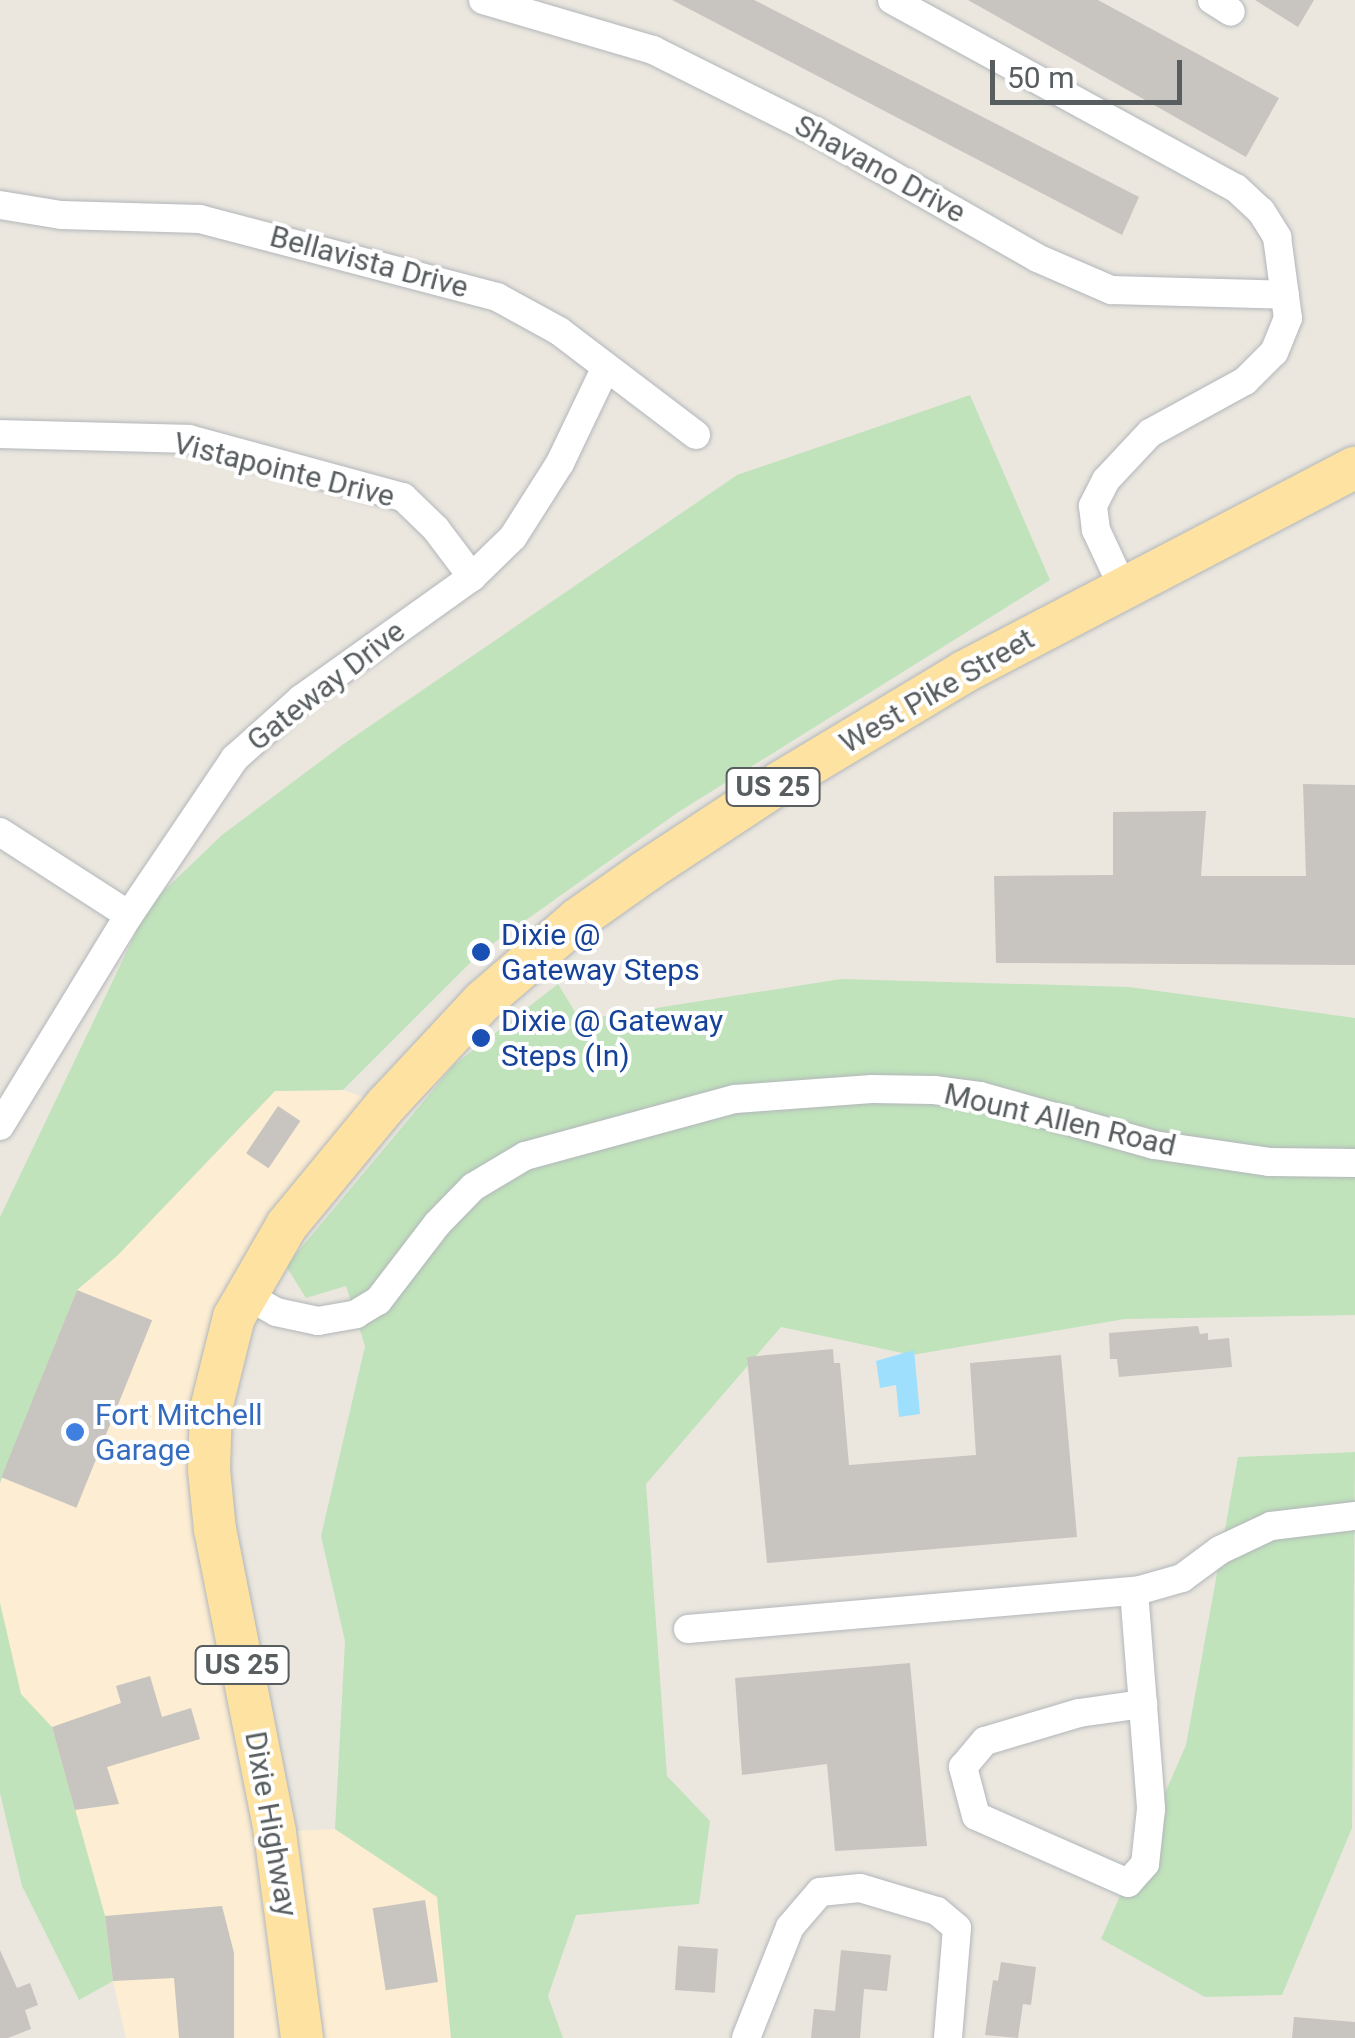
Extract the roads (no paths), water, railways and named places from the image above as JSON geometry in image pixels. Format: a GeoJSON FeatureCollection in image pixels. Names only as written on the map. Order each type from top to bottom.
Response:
{"type":"FeatureCollection","features":[{"type":"Feature","properties":{"kind":"main road","name":"West Pike Street"},"geometry":{"type":"LineString","coordinates":[[454,1032],[564,931],[780,782],[964,672],[1355,468]]}},
{"type":"Feature","properties":{"kind":"main road","name":"Dixie Highway"},"geometry":{"type":"LineString","coordinates":[[302,2038],[275,1832],[215,1530],[209,1470],[215,1383],[244,1294],[287,1225],[386,1104],[454,1032]]}},
{"type":"Feature","properties":{"kind":"street","name":"Shavano Drive"},"geometry":{"type":"LineString","coordinates":[[483,0],[653,50],[812,130],[1038,258],[1111,290],[1285,295]]}},
{"type":"Feature","properties":{"kind":"street"},"geometry":{"type":"LineString","coordinates":[[892,0],[1236,188],[1261,211],[1277,238],[1288,318],[1274,352],[1245,380],[1150,433],[1106,480],[1093,506],[1096,530],[1123,588]]}},
{"type":"Feature","properties":{"kind":"street","name":"Bellavista Drive"},"geometry":{"type":"LineString","coordinates":[[0,206],[61,215],[200,219],[497,297],[559,331],[696,435]]}},
{"type":"Feature","properties":{"kind":"street","name":"Gateway Drive"},"geometry":{"type":"LineString","coordinates":[[0,1126],[129,915],[214,787],[255,735],[472,578],[514,538],[540,498],[606,367]]}},
{"type":"Feature","properties":{"kind":"street","name":"Vistapointe Drive"},"geometry":{"type":"LineString","coordinates":[[0,434],[189,439],[403,497],[436,530],[472,578]]}},
{"type":"Feature","properties":{"kind":"street"},"geometry":{"type":"LineString","coordinates":[[0,832],[129,915]]}},
{"type":"Feature","properties":{"kind":"street","name":"Mount Allen Road"},"geometry":{"type":"LineString","coordinates":[[244,1294],[276,1312],[318,1321],[356,1314],[378,1301],[436,1224],[473,1187],[525,1156],[735,1099],[872,1088],[934,1090],[980,1096],[1154,1145],[1269,1162],[1355,1163]]}},
{"type":"Feature","properties":{"kind":"street"},"geometry":{"type":"LineString","coordinates":[[688,1629],[1134,1591],[1182,1578],[1220,1550],[1270,1526],[1355,1516]]}},
{"type":"Feature","properties":{"kind":"street"},"geometry":{"type":"LineString","coordinates":[[1134,1591],[1151,1808],[1145,1864],[1128,1883],[976,1816],[964,1767],[985,1741],[1080,1714],[1142,1704]]}},
{"type":"Feature","properties":{"kind":"street"},"geometry":{"type":"LineString","coordinates":[[746,2038],[790,1926],[820,1892],[860,1888],[936,1910],[957,1928],[948,2038]]}},
{"type":"Feature","properties":{"kind":"water"},"geometry":{"type":"Polygon","coordinates":[[[914,1350],[920,1414],[899,1417],[896,1385],[880,1388],[876,1361],[914,1350]]]}},
{"type":"Feature","properties":{"kind":"place","name":"Dixie @ Gateway Steps"},"geometry":{"type":"Point","coordinates":[481,952]}},
{"type":"Feature","properties":{"kind":"place","name":"Dixie @ Gateway Steps (In)"},"geometry":{"type":"Point","coordinates":[481,1038]}},
{"type":"Feature","properties":{"kind":"place","name":"Fort Mitchell Garage"},"geometry":{"type":"Point","coordinates":[75,1432]}}]}
